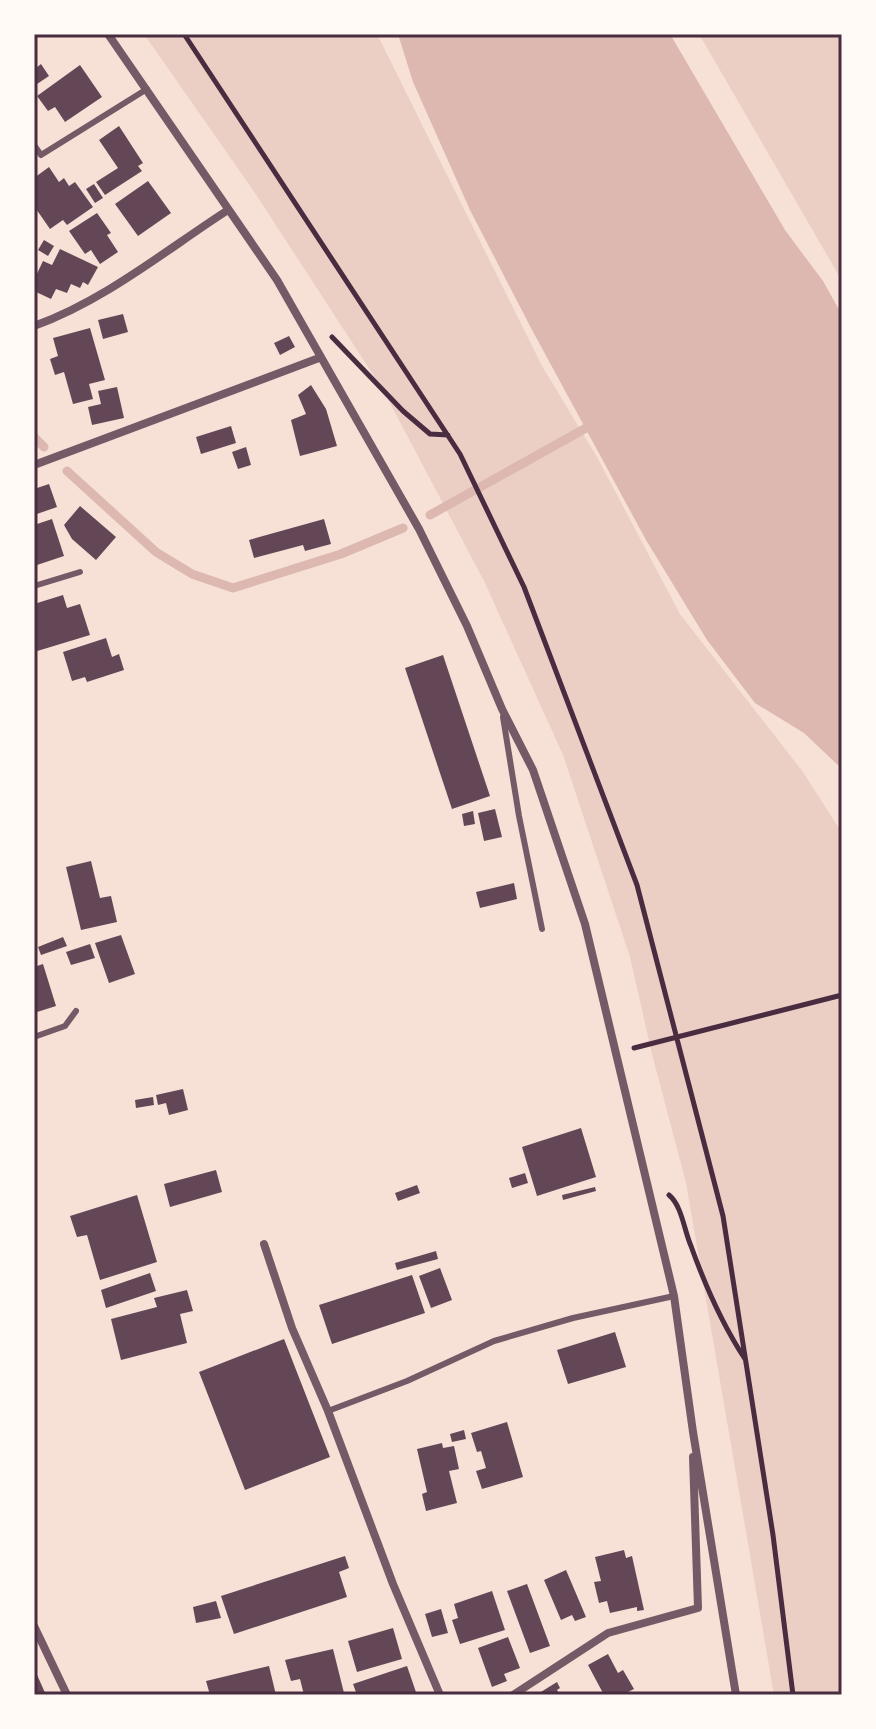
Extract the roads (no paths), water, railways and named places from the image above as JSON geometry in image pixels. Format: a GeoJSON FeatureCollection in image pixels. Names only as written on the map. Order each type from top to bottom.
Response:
{"type":"FeatureCollection","features":[{"type":"Feature","properties":{"kind":"street"},"geometry":{"type":"LineString","coordinates":[[108,34],[277,280],[419,529],[533,770],[580,910],[674,1296],[736,1695]]}},
{"type":"Feature","properties":{"kind":"street"},"geometry":{"type":"LineString","coordinates":[[34,326],[61,316],[103,292],[228,210]]}},
{"type":"Feature","properties":{"kind":"street"},"geometry":{"type":"LineString","coordinates":[[34,465],[319,358]]}},
{"type":"Feature","properties":{"kind":"street"},"geometry":{"type":"LineString","coordinates":[[264,1244],[292,1328],[440,1695]]}},
{"type":"Feature","properties":{"kind":"street"},"geometry":{"type":"LineString","coordinates":[[513,1695],[608,1633],[698,1608],[693,1432]]}},
{"type":"Feature","properties":{"kind":"street"},"geometry":{"type":"LineString","coordinates":[[34,1626],[67,1695]]}},
{"type":"Feature","properties":{"kind":"lane"},"geometry":{"type":"LineString","coordinates":[[34,145],[41,155],[147,89]]}},
{"type":"Feature","properties":{"kind":"lane"},"geometry":{"type":"LineString","coordinates":[[34,586],[80,572]]}},
{"type":"Feature","properties":{"kind":"lane"},"geometry":{"type":"LineString","coordinates":[[502,709],[519,816],[542,929]]}},
{"type":"Feature","properties":{"kind":"lane"},"geometry":{"type":"LineString","coordinates":[[34,1037],[65,1026],[76,1011]]}},
{"type":"Feature","properties":{"kind":"lane"},"geometry":{"type":"LineString","coordinates":[[328,1411],[407,1381],[494,1341],[573,1318],[674,1296]]}},
{"type":"Feature","properties":{"kind":"waterway"},"geometry":{"type":"LineString","coordinates":[[430,515],[595,423]]}},
{"type":"Feature","properties":{"kind":"waterway"},"geometry":{"type":"LineString","coordinates":[[34,437],[44,447]]}},
{"type":"Feature","properties":{"kind":"waterway"},"geometry":{"type":"LineString","coordinates":[[67,471],[156,552],[192,574],[233,588],[341,554],[403,528]]}}]}
